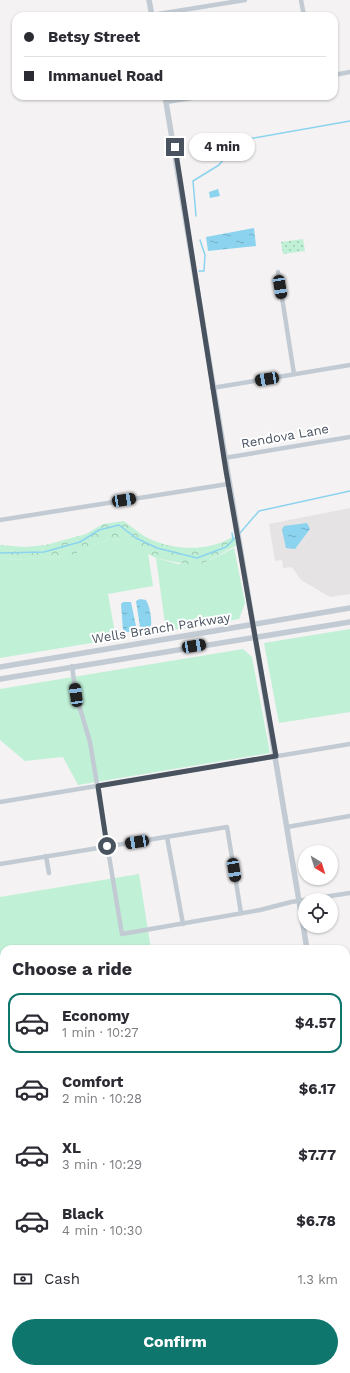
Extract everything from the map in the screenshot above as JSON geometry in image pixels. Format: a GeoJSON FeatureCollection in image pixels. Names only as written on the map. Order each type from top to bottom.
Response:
{"type":"FeatureCollection","features":[{"type":"Feature","properties":{"kind":"street"},"geometry":{"type":"LineString","coordinates":[[149,0],[151,12]]}},
{"type":"Feature","properties":{"kind":"street"},"geometry":{"type":"LineString","coordinates":[[175,12],[245,0]]}},
{"type":"Feature","properties":{"kind":"street"},"geometry":{"type":"LineString","coordinates":[[301,0],[303,12]]}},
{"type":"Feature","properties":{"kind":"street"},"geometry":{"type":"LineString","coordinates":[[338,74],[350,72]]}},
{"type":"Feature","properties":{"kind":"street"},"geometry":{"type":"LineString","coordinates":[[165,100],[175,147],[212,388],[276,756],[298,894]]}},
{"type":"Feature","properties":{"kind":"street"},"geometry":{"type":"LineString","coordinates":[[278,272],[294,374]]}},
{"type":"Feature","properties":{"kind":"street"},"geometry":{"type":"LineString","coordinates":[[212,388],[350,365]]}},
{"type":"Feature","properties":{"kind":"street","name":"Rendova Lane"},"geometry":{"type":"LineString","coordinates":[[224,458],[350,436]]}},
{"type":"Feature","properties":{"kind":"street"},"geometry":{"type":"LineString","coordinates":[[0,520],[228,484]]}},
{"type":"Feature","properties":{"kind":"street","name":"Wells Branch Parkway"},"geometry":{"type":"LineString","coordinates":[[0,667],[350,608]]}},
{"type":"Feature","properties":{"kind":"street","name":"Wells Branch Parkway"},"geometry":{"type":"LineString","coordinates":[[0,679],[72,666],[350,622]]}},
{"type":"Feature","properties":{"kind":"street"},"geometry":{"type":"LineString","coordinates":[[72,666],[76,695],[90,742],[122,934],[241,913],[298,900]]}},
{"type":"Feature","properties":{"kind":"street"},"geometry":{"type":"LineString","coordinates":[[0,802],[350,744]]}},
{"type":"Feature","properties":{"kind":"street"},"geometry":{"type":"LineString","coordinates":[[287,827],[350,816]]}},
{"type":"Feature","properties":{"kind":"street"},"geometry":{"type":"LineString","coordinates":[[0,864],[227,827],[241,913]]}},
{"type":"Feature","properties":{"kind":"street"},"geometry":{"type":"LineString","coordinates":[[167,837],[183,924]]}},
{"type":"Feature","properties":{"kind":"street"},"geometry":{"type":"LineString","coordinates":[[46,856],[49,872]]}},
{"type":"Feature","properties":{"kind":"street"},"geometry":{"type":"LineString","coordinates":[[338,895],[350,893]]}},
{"type":"Feature","properties":{"kind":"street"},"geometry":{"type":"LineString","coordinates":[[304,933],[306,945]]}},
{"type":"Feature","properties":{"kind":"shaded area"},"geometry":{"type":"Polygon","coordinates":[[[350,508],[350,594],[330,597],[301,580],[292,567],[283,568],[282,560],[275,561],[269,524],[350,508]]]}},
{"type":"Feature","properties":{"kind":"green space"},"geometry":{"type":"Polygon","coordinates":[[[303,239],[305,251],[283,254],[281,242],[303,239]]]}},
{"type":"Feature","properties":{"kind":"green space"},"geometry":{"type":"Polygon","coordinates":[[[124,521],[148,538],[162,544],[183,548],[205,547],[225,541],[234,536],[237,545],[204,563],[194,566],[156,558],[122,540],[109,539],[69,556],[13,560],[0,558],[0,545],[24,547],[46,545],[86,534],[103,524],[124,521]]]}},
{"type":"Feature","properties":{"kind":"green space"},"geometry":{"type":"Polygon","coordinates":[[[109,539],[122,540],[148,553],[153,586],[108,594],[116,639],[0,658],[0,558],[13,560],[68,556],[109,539]]]}},
{"type":"Feature","properties":{"kind":"green space"},"geometry":{"type":"Polygon","coordinates":[[[234,548],[245,603],[239,619],[166,631],[156,558],[178,564],[204,563],[234,548]]]}},
{"type":"Feature","properties":{"kind":"green space"},"geometry":{"type":"Polygon","coordinates":[[[350,629],[350,712],[279,723],[264,643],[350,629]]]}},
{"type":"Feature","properties":{"kind":"green space"},"geometry":{"type":"Polygon","coordinates":[[[243,649],[252,657],[270,753],[78,785],[63,757],[25,761],[0,740],[0,689],[243,649]]]}},
{"type":"Feature","properties":{"kind":"green space"},"geometry":{"type":"Polygon","coordinates":[[[139,874],[150,945],[0,945],[0,897],[139,874]]]}},
{"type":"Feature","properties":{"kind":"water"},"geometry":{"type":"Polygon","coordinates":[[[218,189],[220,196],[210,198],[209,192],[218,189]]]}},
{"type":"Feature","properties":{"kind":"water"},"geometry":{"type":"Polygon","coordinates":[[[254,228],[256,246],[208,251],[206,237],[254,228]]]}},
{"type":"Feature","properties":{"kind":"water"},"geometry":{"type":"Polygon","coordinates":[[[307,523],[310,529],[295,549],[286,548],[282,530],[284,526],[307,523]]]}},
{"type":"Feature","properties":{"kind":"water"},"geometry":{"type":"Polygon","coordinates":[[[140,599],[146,600],[151,617],[151,627],[143,631],[140,627],[136,601],[140,599]]]}},
{"type":"Feature","properties":{"kind":"water"},"geometry":{"type":"Polygon","coordinates":[[[123,602],[131,602],[136,626],[131,632],[126,632],[123,630],[121,604],[123,602]]]}},
{"type":"Feature","properties":{"kind":"waterway"},"geometry":{"type":"LineString","coordinates":[[196,216],[193,181],[219,165],[223,160],[231,142],[350,121]]}},
{"type":"Feature","properties":{"kind":"waterway"},"geometry":{"type":"LineString","coordinates":[[199,271],[204,271],[205,255],[200,240]]}},
{"type":"Feature","properties":{"kind":"waterway"},"geometry":{"type":"LineString","coordinates":[[240,533],[259,511],[350,491]]}},
{"type":"Feature","properties":{"kind":"waterway"},"geometry":{"type":"LineString","coordinates":[[0,553],[44,552],[80,542],[99,530],[119,525],[136,538],[157,548],[197,558],[226,547],[236,537]]}},
{"type":"Feature","properties":{"kind":"waterway"},"geometry":{"type":"LineString","coordinates":[[232,533],[233,539]]}},
{"type":"Feature","properties":{"kind":"route"},"geometry":{"type":"LineString","coordinates":[[107,846],[98,786],[276,756],[212,388],[175,147]]}}]}
